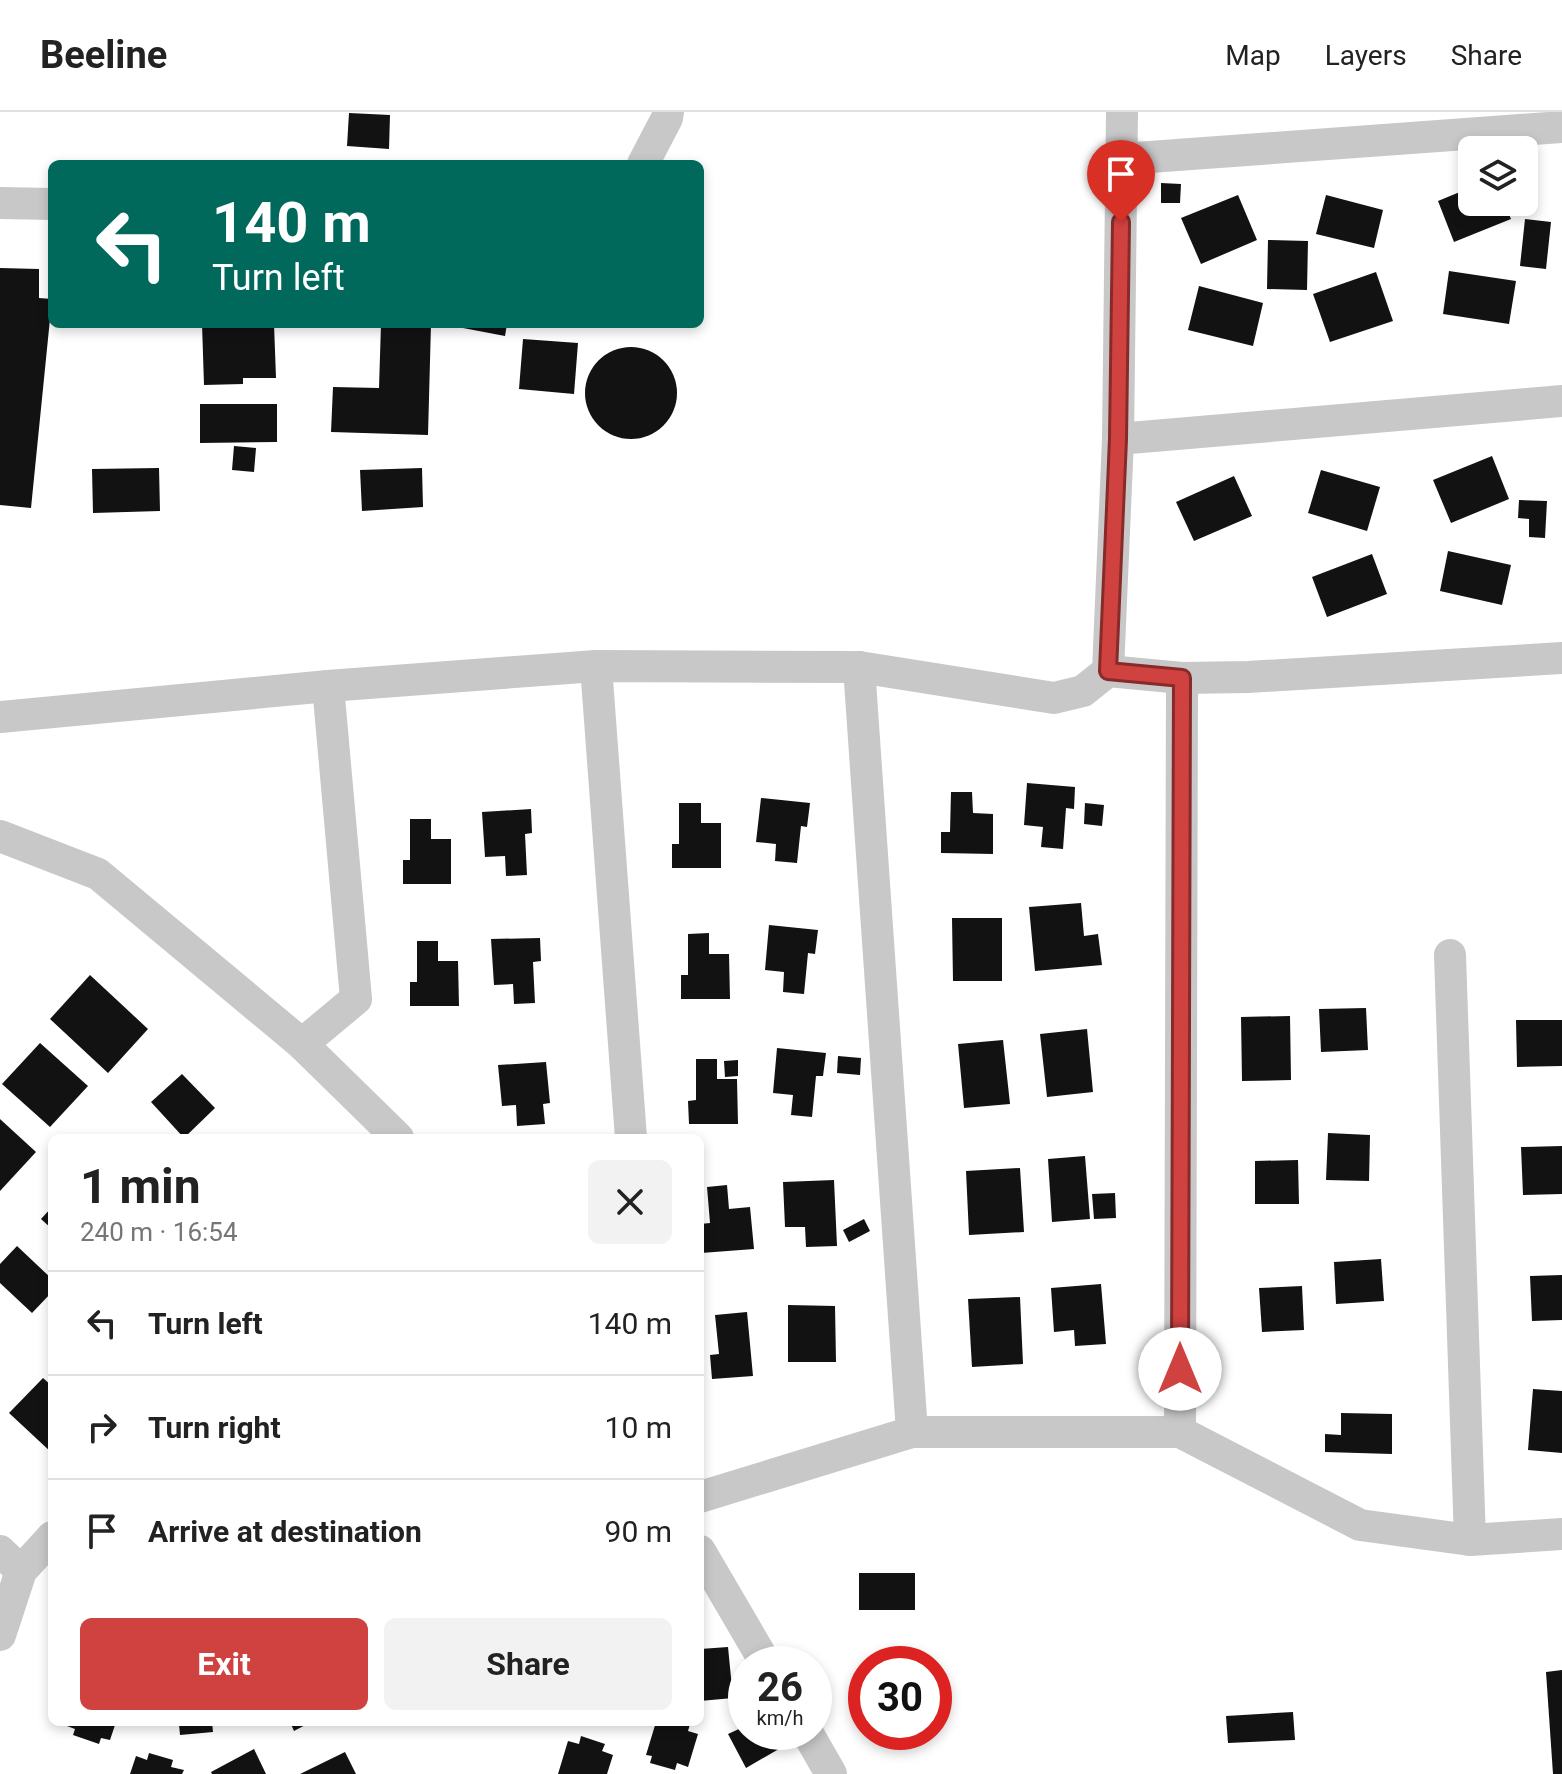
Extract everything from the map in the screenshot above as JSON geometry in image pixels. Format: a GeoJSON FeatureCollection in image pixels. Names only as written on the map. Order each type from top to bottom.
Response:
{"type":"FeatureCollection","features":[{"type":"Feature","properties":{"kind":"street"},"geometry":{"type":"LineString","coordinates":[[645,160],[668,112]]}},
{"type":"Feature","properties":{"kind":"street"},"geometry":{"type":"LineString","coordinates":[[1108,671],[1118,439],[1122,112]]}},
{"type":"Feature","properties":{"kind":"street"},"geometry":{"type":"LineString","coordinates":[[1122,159],[1562,127]]}},
{"type":"Feature","properties":{"kind":"street"},"geometry":{"type":"LineString","coordinates":[[0,203],[48,204]]}},
{"type":"Feature","properties":{"kind":"street"},"geometry":{"type":"LineString","coordinates":[[1118,439],[1562,401]]}},
{"type":"Feature","properties":{"kind":"street"},"geometry":{"type":"LineString","coordinates":[[0,717],[328,686],[596,666],[859,667],[1054,698],[1083,691],[1108,671],[1182,678],[1263,676],[1562,658]]}},
{"type":"Feature","properties":{"kind":"street"},"geometry":{"type":"LineString","coordinates":[[596,666],[631,1134]]}},
{"type":"Feature","properties":{"kind":"street"},"geometry":{"type":"LineString","coordinates":[[859,667],[912,1432]]}},
{"type":"Feature","properties":{"kind":"street"},"geometry":{"type":"LineString","coordinates":[[1180,1432],[1182,678]]}},
{"type":"Feature","properties":{"kind":"street"},"geometry":{"type":"LineString","coordinates":[[302,1044],[356,999],[328,686]]}},
{"type":"Feature","properties":{"kind":"street"},"geometry":{"type":"LineString","coordinates":[[0,836],[98,874],[302,1044],[394,1134]]}},
{"type":"Feature","properties":{"kind":"street"},"geometry":{"type":"LineString","coordinates":[[1450,955],[1470,1540]]}},
{"type":"Feature","properties":{"kind":"street"},"geometry":{"type":"LineString","coordinates":[[704,1496],[912,1432],[1180,1432],[1360,1525],[1470,1540],[1562,1534]]}},
{"type":"Feature","properties":{"kind":"street"},"geometry":{"type":"LineString","coordinates":[[0,1635],[11,1561],[48,1539]]}},
{"type":"Feature","properties":{"kind":"street"},"geometry":{"type":"LineString","coordinates":[[704,1558],[755,1646]]}},
{"type":"Feature","properties":{"kind":"street"},"geometry":{"type":"LineString","coordinates":[[817,1750],[831,1774]]}},
{"type":"Feature","properties":{"kind":"building"},"geometry":{"type":"Polygon","coordinates":[[[349,113],[390,115],[389,149],[347,146],[349,113]]]}},
{"type":"Feature","properties":{"kind":"building"},"geometry":{"type":"Polygon","coordinates":[[[1161,183],[1181,184],[1180,203],[1161,203],[1161,183]]]}},
{"type":"Feature","properties":{"kind":"building"},"geometry":{"type":"Polygon","coordinates":[[[1458,193],[1458,216],[1510,216],[1511,219],[1454,242],[1438,201],[1458,193]]]}},
{"type":"Feature","properties":{"kind":"building"},"geometry":{"type":"Polygon","coordinates":[[[1238,195],[1257,240],[1201,264],[1181,218],[1238,195]]]}},
{"type":"Feature","properties":{"kind":"building"},"geometry":{"type":"Polygon","coordinates":[[[1326,195],[1383,210],[1374,248],[1316,234],[1326,195]]]}},
{"type":"Feature","properties":{"kind":"building"},"geometry":{"type":"Polygon","coordinates":[[[1525,219],[1551,222],[1546,269],[1520,266],[1525,219]]]}},
{"type":"Feature","properties":{"kind":"building"},"geometry":{"type":"Polygon","coordinates":[[[1268,240],[1308,241],[1307,290],[1267,289],[1268,240]]]}},
{"type":"Feature","properties":{"kind":"building"},"geometry":{"type":"Polygon","coordinates":[[[0,268],[39,269],[39,298],[48,299],[49,328],[31,508],[0,505],[0,268]]]}},
{"type":"Feature","properties":{"kind":"building"},"geometry":{"type":"Polygon","coordinates":[[[1449,271],[1516,281],[1509,324],[1443,314],[1449,271]]]}},
{"type":"Feature","properties":{"kind":"building"},"geometry":{"type":"Polygon","coordinates":[[[1376,272],[1393,321],[1330,342],[1313,294],[1376,272]]]}},
{"type":"Feature","properties":{"kind":"building"},"geometry":{"type":"Polygon","coordinates":[[[1199,286],[1263,303],[1253,346],[1188,330],[1199,286]]]}},
{"type":"Feature","properties":{"kind":"building"},"geometry":{"type":"Polygon","coordinates":[[[202,328],[274,328],[276,378],[243,378],[243,384],[204,385],[202,328]]]}},
{"type":"Feature","properties":{"kind":"building"},"geometry":{"type":"Polygon","coordinates":[[[381,328],[431,328],[428,435],[331,432],[333,387],[379,388],[381,328]]]}},
{"type":"Feature","properties":{"kind":"building"},"geometry":{"type":"Polygon","coordinates":[[[463,328],[506,328],[505,336],[463,328]]]}},
{"type":"Feature","properties":{"kind":"building"},"geometry":{"type":"Polygon","coordinates":[[[523,339],[578,343],[574,394],[519,389],[523,339]]]}},
{"type":"Feature","properties":{"kind":"building"},"geometry":{"type":"Polygon","coordinates":[[[631,347],[649,350],[664,360],[674,375],[677,393],[674,411],[664,426],[649,436],[631,439],[613,436],[598,426],[588,411],[585,393],[588,375],[598,360],[613,350],[631,347]]]}},
{"type":"Feature","properties":{"kind":"building"},"geometry":{"type":"Polygon","coordinates":[[[200,404],[277,404],[277,442],[200,443],[200,404]]]}},
{"type":"Feature","properties":{"kind":"building"},"geometry":{"type":"Polygon","coordinates":[[[234,446],[256,448],[254,472],[232,470],[234,446]]]}},
{"type":"Feature","properties":{"kind":"building"},"geometry":{"type":"Polygon","coordinates":[[[1492,456],[1509,499],[1451,523],[1433,480],[1492,456]]]}},
{"type":"Feature","properties":{"kind":"building"},"geometry":{"type":"Polygon","coordinates":[[[159,468],[160,511],[93,513],[92,469],[159,468]]]}},
{"type":"Feature","properties":{"kind":"building"},"geometry":{"type":"Polygon","coordinates":[[[422,468],[423,507],[362,511],[360,470],[422,468]]]}},
{"type":"Feature","properties":{"kind":"building"},"geometry":{"type":"Polygon","coordinates":[[[1321,470],[1380,487],[1367,531],[1308,513],[1321,470]]]}},
{"type":"Feature","properties":{"kind":"building"},"geometry":{"type":"Polygon","coordinates":[[[1234,476],[1252,516],[1194,541],[1176,502],[1234,476]]]}},
{"type":"Feature","properties":{"kind":"building"},"geometry":{"type":"Polygon","coordinates":[[[1519,500],[1547,501],[1545,538],[1529,537],[1529,519],[1518,518],[1519,500]]]}},
{"type":"Feature","properties":{"kind":"building"},"geometry":{"type":"Polygon","coordinates":[[[1448,551],[1511,565],[1502,605],[1440,591],[1448,551]]]}},
{"type":"Feature","properties":{"kind":"building"},"geometry":{"type":"Polygon","coordinates":[[[1372,554],[1387,594],[1327,617],[1312,577],[1372,554]]]}},
{"type":"Feature","properties":{"kind":"building"},"geometry":{"type":"Polygon","coordinates":[[[1027,783],[1075,787],[1074,809],[1066,808],[1063,849],[1041,847],[1043,827],[1024,825],[1027,783]]]}},
{"type":"Feature","properties":{"kind":"building"},"geometry":{"type":"Polygon","coordinates":[[[951,792],[972,792],[973,813],[993,814],[993,854],[941,853],[941,832],[950,832],[951,792]]]}},
{"type":"Feature","properties":{"kind":"building"},"geometry":{"type":"Polygon","coordinates":[[[761,798],[810,803],[807,827],[801,826],[797,863],[775,861],[776,844],[756,842],[761,798]]]}},
{"type":"Feature","properties":{"kind":"building"},"geometry":{"type":"Polygon","coordinates":[[[679,803],[701,803],[701,823],[721,823],[721,868],[672,868],[672,844],[679,844],[679,803]]]}},
{"type":"Feature","properties":{"kind":"building"},"geometry":{"type":"Polygon","coordinates":[[[1085,803],[1104,805],[1102,826],[1084,824],[1085,803]]]}},
{"type":"Feature","properties":{"kind":"building"},"geometry":{"type":"Polygon","coordinates":[[[531,809],[532,833],[525,834],[527,875],[506,876],[505,856],[485,857],[482,812],[531,809]]]}},
{"type":"Feature","properties":{"kind":"building"},"geometry":{"type":"Polygon","coordinates":[[[410,819],[431,819],[431,839],[451,839],[451,884],[403,884],[403,860],[410,860],[410,819]]]}},
{"type":"Feature","properties":{"kind":"building"},"geometry":{"type":"Polygon","coordinates":[[[1081,903],[1084,936],[1098,934],[1102,965],[1035,971],[1029,907],[1081,903]]]}},
{"type":"Feature","properties":{"kind":"building"},"geometry":{"type":"Polygon","coordinates":[[[952,918],[1002,918],[1002,981],[953,981],[952,918]]]}},
{"type":"Feature","properties":{"kind":"building"},"geometry":{"type":"Polygon","coordinates":[[[769,925],[818,930],[815,954],[808,953],[804,994],[783,992],[784,972],[765,970],[769,925]]]}},
{"type":"Feature","properties":{"kind":"building"},"geometry":{"type":"Polygon","coordinates":[[[709,933],[709,954],[729,954],[730,999],[681,999],[681,975],[688,975],[688,934],[709,933]]]}},
{"type":"Feature","properties":{"kind":"building"},"geometry":{"type":"Polygon","coordinates":[[[540,938],[541,961],[533,962],[535,1003],[514,1004],[513,984],[494,985],[491,939],[540,938]]]}},
{"type":"Feature","properties":{"kind":"building"},"geometry":{"type":"Polygon","coordinates":[[[417,941],[438,941],[438,961],[458,961],[459,1006],[410,1006],[410,982],[417,982],[417,941]]]}},
{"type":"Feature","properties":{"kind":"building"},"geometry":{"type":"Polygon","coordinates":[[[90,975],[148,1029],[108,1073],[50,1019],[90,975]]]}},
{"type":"Feature","properties":{"kind":"building"},"geometry":{"type":"Polygon","coordinates":[[[1366,1008],[1368,1050],[1321,1052],[1319,1009],[1366,1008]]]}},
{"type":"Feature","properties":{"kind":"building"},"geometry":{"type":"Polygon","coordinates":[[[1290,1016],[1291,1080],[1242,1081],[1241,1017],[1290,1016]]]}},
{"type":"Feature","properties":{"kind":"building"},"geometry":{"type":"Polygon","coordinates":[[[1516,1020],[1562,1020],[1562,1066],[1517,1067],[1516,1020]]]}},
{"type":"Feature","properties":{"kind":"building"},"geometry":{"type":"Polygon","coordinates":[[[1087,1029],[1093,1092],[1047,1097],[1040,1034],[1087,1029]]]}},
{"type":"Feature","properties":{"kind":"building"},"geometry":{"type":"Polygon","coordinates":[[[1003,1040],[1010,1104],[964,1108],[958,1044],[1003,1040]]]}},
{"type":"Feature","properties":{"kind":"building"},"geometry":{"type":"Polygon","coordinates":[[[40,1043],[88,1086],[50,1127],[2,1084],[40,1043]]]}},
{"type":"Feature","properties":{"kind":"building"},"geometry":{"type":"Polygon","coordinates":[[[777,1048],[826,1053],[823,1076],[816,1076],[812,1117],[791,1115],[793,1095],[773,1093],[777,1048]]]}},
{"type":"Feature","properties":{"kind":"building"},"geometry":{"type":"Polygon","coordinates":[[[838,1056],[861,1058],[860,1075],[837,1073],[838,1056]]]}},
{"type":"Feature","properties":{"kind":"building"},"geometry":{"type":"Polygon","coordinates":[[[696,1059],[717,1059],[717,1079],[737,1079],[738,1124],[689,1124],[688,1101],[696,1100],[696,1059]]]}},
{"type":"Feature","properties":{"kind":"building"},"geometry":{"type":"Polygon","coordinates":[[[738,1060],[738,1076],[725,1077],[724,1061],[738,1060]]]}},
{"type":"Feature","properties":{"kind":"building"},"geometry":{"type":"Polygon","coordinates":[[[546,1062],[550,1103],[543,1104],[545,1124],[517,1126],[516,1105],[502,1106],[498,1065],[546,1062]]]}},
{"type":"Feature","properties":{"kind":"building"},"geometry":{"type":"Polygon","coordinates":[[[182,1074],[215,1108],[188,1134],[180,1134],[151,1102],[182,1074]]]}},
{"type":"Feature","properties":{"kind":"building"},"geometry":{"type":"Polygon","coordinates":[[[0,1119],[36,1152],[0,1191],[0,1119]]]}},
{"type":"Feature","properties":{"kind":"building"},"geometry":{"type":"Polygon","coordinates":[[[1328,1133],[1370,1135],[1369,1181],[1326,1180],[1328,1133]]]}},
{"type":"Feature","properties":{"kind":"building"},"geometry":{"type":"Polygon","coordinates":[[[1562,1146],[1562,1194],[1523,1195],[1521,1147],[1562,1146]]]}},
{"type":"Feature","properties":{"kind":"building"},"geometry":{"type":"Polygon","coordinates":[[[1085,1156],[1090,1219],[1052,1222],[1048,1159],[1085,1156]]]}},
{"type":"Feature","properties":{"kind":"building"},"geometry":{"type":"Polygon","coordinates":[[[1298,1160],[1299,1204],[1255,1204],[1255,1161],[1298,1160]]]}},
{"type":"Feature","properties":{"kind":"building"},"geometry":{"type":"Polygon","coordinates":[[[1020,1168],[1024,1232],[969,1235],[966,1171],[1020,1168]]]}},
{"type":"Feature","properties":{"kind":"building"},"geometry":{"type":"Polygon","coordinates":[[[834,1180],[837,1246],[806,1247],[805,1227],[785,1227],[783,1182],[834,1180]]]}},
{"type":"Feature","properties":{"kind":"building"},"geometry":{"type":"Polygon","coordinates":[[[727,1185],[729,1209],[750,1207],[754,1249],[704,1253],[704,1224],[710,1223],[707,1187],[727,1185]]]}},
{"type":"Feature","properties":{"kind":"building"},"geometry":{"type":"Polygon","coordinates":[[[1115,1193],[1116,1218],[1094,1219],[1092,1194],[1115,1193]]]}},
{"type":"Feature","properties":{"kind":"building"},"geometry":{"type":"Polygon","coordinates":[[[48,1211],[48,1225],[41,1219],[48,1211]]]}},
{"type":"Feature","properties":{"kind":"building"},"geometry":{"type":"Polygon","coordinates":[[[864,1219],[870,1231],[849,1242],[843,1230],[864,1219]]]}},
{"type":"Feature","properties":{"kind":"building"},"geometry":{"type":"Polygon","coordinates":[[[17,1246],[48,1275],[48,1296],[32,1313],[0,1283],[0,1264],[17,1246]]]}},
{"type":"Feature","properties":{"kind":"building"},"geometry":{"type":"Polygon","coordinates":[[[1381,1259],[1384,1301],[1336,1304],[1334,1262],[1381,1259]]]}},
{"type":"Feature","properties":{"kind":"building"},"geometry":{"type":"Polygon","coordinates":[[[1562,1275],[1562,1320],[1532,1321],[1530,1276],[1562,1275]]]}},
{"type":"Feature","properties":{"kind":"building"},"geometry":{"type":"Polygon","coordinates":[[[1101,1284],[1106,1344],[1075,1346],[1074,1330],[1054,1332],[1051,1288],[1101,1284]]]}},
{"type":"Feature","properties":{"kind":"building"},"geometry":{"type":"Polygon","coordinates":[[[1302,1286],[1304,1330],[1262,1332],[1259,1288],[1302,1286]]]}},
{"type":"Feature","properties":{"kind":"building"},"geometry":{"type":"Polygon","coordinates":[[[1020,1297],[1023,1364],[972,1367],[968,1299],[1020,1297]]]}},
{"type":"Feature","properties":{"kind":"building"},"geometry":{"type":"Polygon","coordinates":[[[788,1305],[835,1306],[836,1362],[788,1362],[788,1305]]]}},
{"type":"Feature","properties":{"kind":"building"},"geometry":{"type":"Polygon","coordinates":[[[747,1312],[753,1376],[712,1379],[710,1355],[719,1354],[715,1315],[747,1312]]]}},
{"type":"Feature","properties":{"kind":"building"},"geometry":{"type":"Polygon","coordinates":[[[43,1378],[48,1382],[48,1449],[9,1413],[43,1378]]]}},
{"type":"Feature","properties":{"kind":"building"},"geometry":{"type":"Polygon","coordinates":[[[1533,1389],[1562,1391],[1562,1453],[1528,1450],[1533,1389]]]}},
{"type":"Feature","properties":{"kind":"building"},"geometry":{"type":"Polygon","coordinates":[[[1341,1413],[1392,1414],[1392,1454],[1325,1452],[1325,1434],[1341,1435],[1341,1413]]]}},
{"type":"Feature","properties":{"kind":"building"},"geometry":{"type":"Polygon","coordinates":[[[859,1573],[915,1573],[915,1610],[859,1610],[859,1573]]]}},
{"type":"Feature","properties":{"kind":"building"},"geometry":{"type":"Polygon","coordinates":[[[728,1647],[728,1698],[704,1701],[704,1649],[728,1647]]]}},
{"type":"Feature","properties":{"kind":"building"},"geometry":{"type":"Polygon","coordinates":[[[1562,1670],[1562,1774],[1553,1774],[1546,1672],[1562,1670]]]}},
{"type":"Feature","properties":{"kind":"building"},"geometry":{"type":"Polygon","coordinates":[[[1293,1712],[1295,1740],[1228,1743],[1226,1716],[1293,1712]]]}},
{"type":"Feature","properties":{"kind":"building"},"geometry":{"type":"Polygon","coordinates":[[[67,1726],[115,1726],[110,1740],[101,1738],[99,1744],[73,1735],[75,1729],[67,1726]]]}},
{"type":"Feature","properties":{"kind":"building"},"geometry":{"type":"Polygon","coordinates":[[[179,1726],[212,1726],[213,1732],[180,1735],[179,1726]]]}},
{"type":"Feature","properties":{"kind":"building"},"geometry":{"type":"Polygon","coordinates":[[[655,1726],[689,1726],[688,1731],[698,1734],[688,1767],[677,1763],[675,1770],[650,1763],[652,1756],[646,1755],[655,1726]]]}},
{"type":"Feature","properties":{"kind":"building"},"geometry":{"type":"Polygon","coordinates":[[[581,1736],[605,1744],[602,1751],[613,1755],[607,1774],[558,1774],[568,1741],[579,1744],[581,1736]]]}},
{"type":"Feature","properties":{"kind":"building"},"geometry":{"type":"Polygon","coordinates":[[[254,1749],[266,1774],[212,1774],[211,1772],[254,1749]]]}},
{"type":"Feature","properties":{"kind":"building"},"geometry":{"type":"Polygon","coordinates":[[[736,1750],[777,1750],[746,1768],[736,1750]]]}},
{"type":"Feature","properties":{"kind":"building"},"geometry":{"type":"Polygon","coordinates":[[[345,1752],[356,1774],[300,1774],[345,1752]]]}},
{"type":"Feature","properties":{"kind":"building"},"geometry":{"type":"Polygon","coordinates":[[[149,1753],[173,1760],[171,1767],[184,1770],[182,1774],[130,1774],[136,1756],[147,1760],[149,1753]]]}},
{"type":"Feature","properties":{"kind":"route"},"geometry":{"type":"LineString","coordinates":[[1121,222],[1118,439],[1108,671],[1182,678],[1180,1369]]}}]}
